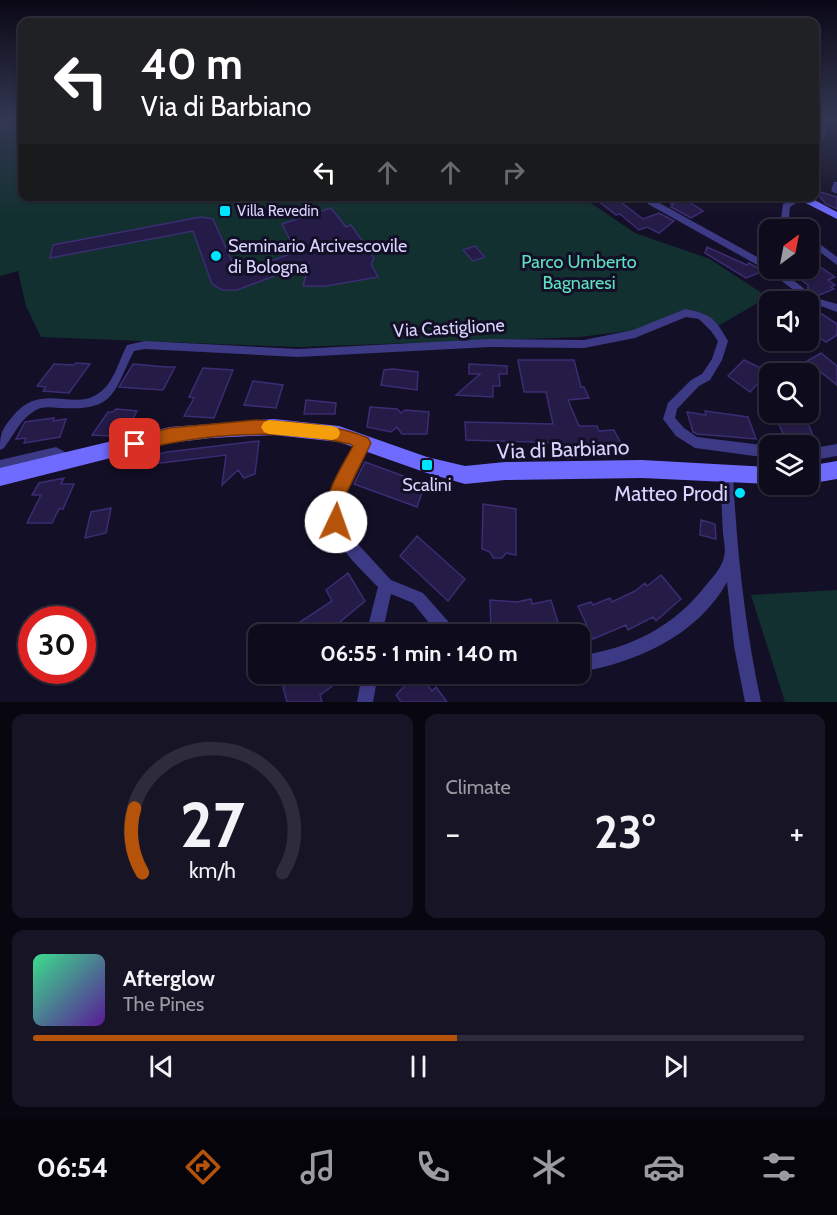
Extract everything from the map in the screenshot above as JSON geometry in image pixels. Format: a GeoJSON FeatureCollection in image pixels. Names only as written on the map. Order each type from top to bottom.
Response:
{"type":"FeatureCollection","features":[{"type":"Feature","properties":{"kind":"street"},"geometry":{"type":"LineString","coordinates":[[786,219],[786,206],[793,201]]}},
{"type":"Feature","properties":{"kind":"street"},"geometry":{"type":"LineString","coordinates":[[806,201],[837,216]]}},
{"type":"Feature","properties":{"kind":"street"},"geometry":{"type":"LineString","coordinates":[[651,202],[759,262]]}},
{"type":"Feature","properties":{"kind":"street"},"geometry":{"type":"LineString","coordinates":[[819,247],[837,262]]}},
{"type":"Feature","properties":{"kind":"street"},"geometry":{"type":"LineString","coordinates":[[785,279],[813,300],[837,308]]}},
{"type":"Feature","properties":{"kind":"street","name":"Via Castiglione"},"geometry":{"type":"LineString","coordinates":[[0,444],[20,416],[33,406],[53,402],[87,404],[99,399],[110,390],[131,348],[145,345],[298,353],[490,343],[584,344],[635,334],[685,313],[702,316],[715,328],[723,341],[717,360],[706,377],[695,383],[672,407],[669,419],[680,432],[695,442],[759,451]]}},
{"type":"Feature","properties":{"kind":"street","name":"Via di Barbiano"},"geometry":{"type":"LineString","coordinates":[[0,477],[170,435],[230,428],[274,427],[323,431],[465,475],[504,471],[642,469],[759,476]]}},
{"type":"Feature","properties":{"kind":"street"},"geometry":{"type":"LineString","coordinates":[[363,443],[335,498],[336,522],[347,540],[386,585],[418,598],[440,624]]}},
{"type":"Feature","properties":{"kind":"street"},"geometry":{"type":"LineString","coordinates":[[819,453],[837,450]]}},
{"type":"Feature","properties":{"kind":"street"},"geometry":{"type":"LineString","coordinates":[[0,466],[56,453],[64,462]]}},
{"type":"Feature","properties":{"kind":"street"},"geometry":{"type":"LineString","coordinates":[[819,473],[837,470]]}},
{"type":"Feature","properties":{"kind":"street"},"geometry":{"type":"LineString","coordinates":[[727,475],[730,561],[745,666],[753,702]]}},
{"type":"Feature","properties":{"kind":"street"},"geometry":{"type":"LineString","coordinates":[[590,662],[610,659],[658,638],[711,595],[723,578],[730,561]]}},
{"type":"Feature","properties":{"kind":"street"},"geometry":{"type":"LineString","coordinates":[[376,624],[386,585]]}},
{"type":"Feature","properties":{"kind":"street"},"geometry":{"type":"LineString","coordinates":[[365,702],[368,684]]}},
{"type":"Feature","properties":{"kind":"green space","name":"Parco Umberto Bagnaresi"},"geometry":{"type":"Polygon","coordinates":[[[0,152],[18,152],[18,201],[588,201],[635,233],[710,259],[759,291],[759,302],[718,326],[704,314],[682,310],[635,330],[580,337],[297,347],[41,337],[26,306],[18,271],[0,276],[0,152]]]}},
{"type":"Feature","properties":{"kind":"green space"},"geometry":{"type":"Polygon","coordinates":[[[837,590],[837,702],[785,702],[751,595],[837,590]]]}},
{"type":"Feature","properties":{"kind":"building"},"geometry":{"type":"Polygon","coordinates":[[[819,192],[837,197],[837,209],[826,204],[819,196],[819,192]]]}},
{"type":"Feature","properties":{"kind":"building"},"geometry":{"type":"Polygon","coordinates":[[[598,201],[620,201],[643,219],[659,213],[674,221],[659,233],[647,227],[639,230],[620,214],[616,215],[598,201]]]}},
{"type":"Feature","properties":{"kind":"building"},"geometry":{"type":"Polygon","coordinates":[[[688,201],[703,211],[691,218],[671,207],[673,205],[671,204],[688,201]]]}},
{"type":"Feature","properties":{"kind":"building"},"geometry":{"type":"Polygon","coordinates":[[[331,208],[346,227],[351,225],[374,258],[371,264],[378,277],[326,286],[303,286],[309,263],[237,290],[222,290],[212,284],[193,231],[50,258],[53,245],[201,217],[213,219],[237,273],[296,252],[282,224],[331,208]]]}},
{"type":"Feature","properties":{"kind":"building"},"geometry":{"type":"Polygon","coordinates":[[[475,246],[485,257],[473,261],[463,250],[475,246]]]}},
{"type":"Feature","properties":{"kind":"building"},"geometry":{"type":"Polygon","coordinates":[[[707,247],[747,265],[749,263],[759,269],[759,273],[746,278],[705,253],[707,247]]]}},
{"type":"Feature","properties":{"kind":"building"},"geometry":{"type":"Polygon","coordinates":[[[819,268],[835,277],[828,280],[835,285],[831,287],[834,289],[819,295],[819,291],[811,291],[808,285],[800,279],[819,279],[819,268]]]}},
{"type":"Feature","properties":{"kind":"building"},"geometry":{"type":"Polygon","coordinates":[[[819,312],[837,324],[837,335],[826,342],[819,337],[819,312]]]}},
{"type":"Feature","properties":{"kind":"building"},"geometry":{"type":"Polygon","coordinates":[[[821,353],[837,366],[837,385],[819,371],[819,363],[807,361],[821,353]]]}},
{"type":"Feature","properties":{"kind":"building"},"geometry":{"type":"Polygon","coordinates":[[[518,360],[574,360],[581,387],[584,387],[589,398],[568,400],[579,426],[597,426],[599,431],[614,430],[625,451],[567,459],[561,443],[466,440],[465,422],[553,424],[546,392],[524,392],[518,360]]]}},
{"type":"Feature","properties":{"kind":"building"},"geometry":{"type":"Polygon","coordinates":[[[744,360],[759,367],[759,383],[750,392],[728,376],[744,360]]]}},
{"type":"Feature","properties":{"kind":"building"},"geometry":{"type":"Polygon","coordinates":[[[76,363],[90,364],[69,393],[43,391],[46,387],[37,386],[54,364],[74,365],[76,363]]]}},
{"type":"Feature","properties":{"kind":"building"},"geometry":{"type":"Polygon","coordinates":[[[133,364],[175,367],[163,390],[119,387],[133,364]]]}},
{"type":"Feature","properties":{"kind":"building"},"geometry":{"type":"Polygon","coordinates":[[[469,364],[507,366],[507,374],[499,374],[500,386],[493,386],[493,397],[456,395],[480,374],[469,374],[469,364]]]}},
{"type":"Feature","properties":{"kind":"building"},"geometry":{"type":"Polygon","coordinates":[[[203,368],[233,370],[214,418],[184,416],[194,398],[189,397],[203,368]]]}},
{"type":"Feature","properties":{"kind":"building"},"geometry":{"type":"Polygon","coordinates":[[[384,370],[418,372],[417,390],[381,385],[384,370]]]}},
{"type":"Feature","properties":{"kind":"building"},"geometry":{"type":"Polygon","coordinates":[[[253,381],[283,385],[276,408],[244,405],[253,381]]]}},
{"type":"Feature","properties":{"kind":"building"},"geometry":{"type":"Polygon","coordinates":[[[306,400],[336,403],[335,414],[304,414],[306,400]]]}},
{"type":"Feature","properties":{"kind":"building"},"geometry":{"type":"Polygon","coordinates":[[[370,407],[397,409],[401,413],[405,410],[429,412],[427,434],[402,434],[397,427],[391,432],[367,427],[370,407]]]}},
{"type":"Feature","properties":{"kind":"building"},"geometry":{"type":"Polygon","coordinates":[[[116,409],[137,411],[126,432],[114,431],[111,436],[92,435],[108,412],[116,409]]]}},
{"type":"Feature","properties":{"kind":"building"},"geometry":{"type":"Polygon","coordinates":[[[705,411],[748,417],[756,439],[693,432],[687,412],[706,415],[705,411]]]}},
{"type":"Feature","properties":{"kind":"building"},"geometry":{"type":"Polygon","coordinates":[[[54,418],[53,421],[66,419],[60,437],[24,443],[26,438],[16,439],[25,422],[54,418]]]}},
{"type":"Feature","properties":{"kind":"building"},"geometry":{"type":"Polygon","coordinates":[[[778,423],[808,423],[813,435],[784,435],[778,423]]]}},
{"type":"Feature","properties":{"kind":"building"},"geometry":{"type":"Polygon","coordinates":[[[259,441],[255,474],[244,478],[238,470],[222,485],[226,455],[137,466],[136,459],[167,452],[259,441]]]}},
{"type":"Feature","properties":{"kind":"building"},"geometry":{"type":"Polygon","coordinates":[[[365,462],[425,484],[417,507],[354,484],[365,462]]]}},
{"type":"Feature","properties":{"kind":"building"},"geometry":{"type":"Polygon","coordinates":[[[64,478],[61,484],[74,484],[63,509],[59,509],[52,523],[27,523],[41,495],[32,495],[39,483],[64,478]]]}},
{"type":"Feature","properties":{"kind":"building"},"geometry":{"type":"Polygon","coordinates":[[[483,504],[516,509],[516,555],[506,553],[502,558],[493,558],[490,552],[482,549],[483,504]]]}},
{"type":"Feature","properties":{"kind":"building"},"geometry":{"type":"Polygon","coordinates":[[[111,508],[106,533],[85,538],[91,512],[111,508]]]}},
{"type":"Feature","properties":{"kind":"building"},"geometry":{"type":"Polygon","coordinates":[[[701,520],[715,524],[716,539],[700,535],[701,520]]]}},
{"type":"Feature","properties":{"kind":"building"},"geometry":{"type":"Polygon","coordinates":[[[417,536],[465,579],[448,601],[400,556],[417,536]]]}},
{"type":"Feature","properties":{"kind":"building"},"geometry":{"type":"Polygon","coordinates":[[[348,573],[365,601],[338,624],[297,624],[332,601],[326,590],[348,573]]]}},
{"type":"Feature","properties":{"kind":"building"},"geometry":{"type":"Polygon","coordinates":[[[661,575],[681,599],[656,621],[653,617],[628,630],[626,625],[593,639],[590,624],[586,624],[578,606],[591,602],[593,605],[610,598],[612,602],[635,591],[645,583],[647,586],[661,575]]]}},
{"type":"Feature","properties":{"kind":"building"},"geometry":{"type":"Polygon","coordinates":[[[531,599],[532,604],[551,600],[558,624],[491,624],[490,600],[517,602],[531,599]]]}},
{"type":"Feature","properties":{"kind":"building"},"geometry":{"type":"Polygon","coordinates":[[[288,684],[335,684],[320,695],[322,702],[287,702],[283,687],[288,684]]]}},
{"type":"Feature","properties":{"kind":"building"},"geometry":{"type":"Polygon","coordinates":[[[406,684],[427,684],[432,691],[436,687],[447,702],[401,702],[396,695],[406,684]]]}},
{"type":"Feature","properties":{"kind":"slow traffic"},"geometry":{"type":"LineString","coordinates":[[269,427],[332,433]]}},
{"type":"Feature","properties":{"kind":"place","name":"Villa Revedin"},"geometry":{"type":"Point","coordinates":[225,211]}},
{"type":"Feature","properties":{"kind":"place","name":"Seminario Arcivescovile di Bologna"},"geometry":{"type":"Point","coordinates":[216,256]}},
{"type":"Feature","properties":{"kind":"place","name":"Scalini"},"geometry":{"type":"Point","coordinates":[427,465]}},
{"type":"Feature","properties":{"kind":"place","name":"Matteo Prodi"},"geometry":{"type":"Point","coordinates":[740,493]}},
{"type":"Feature","properties":{"kind":"route"},"geometry":{"type":"LineString","coordinates":[[135,444],[170,435],[257,427],[323,431],[351,438],[363,443],[335,498],[336,522]]}}]}
